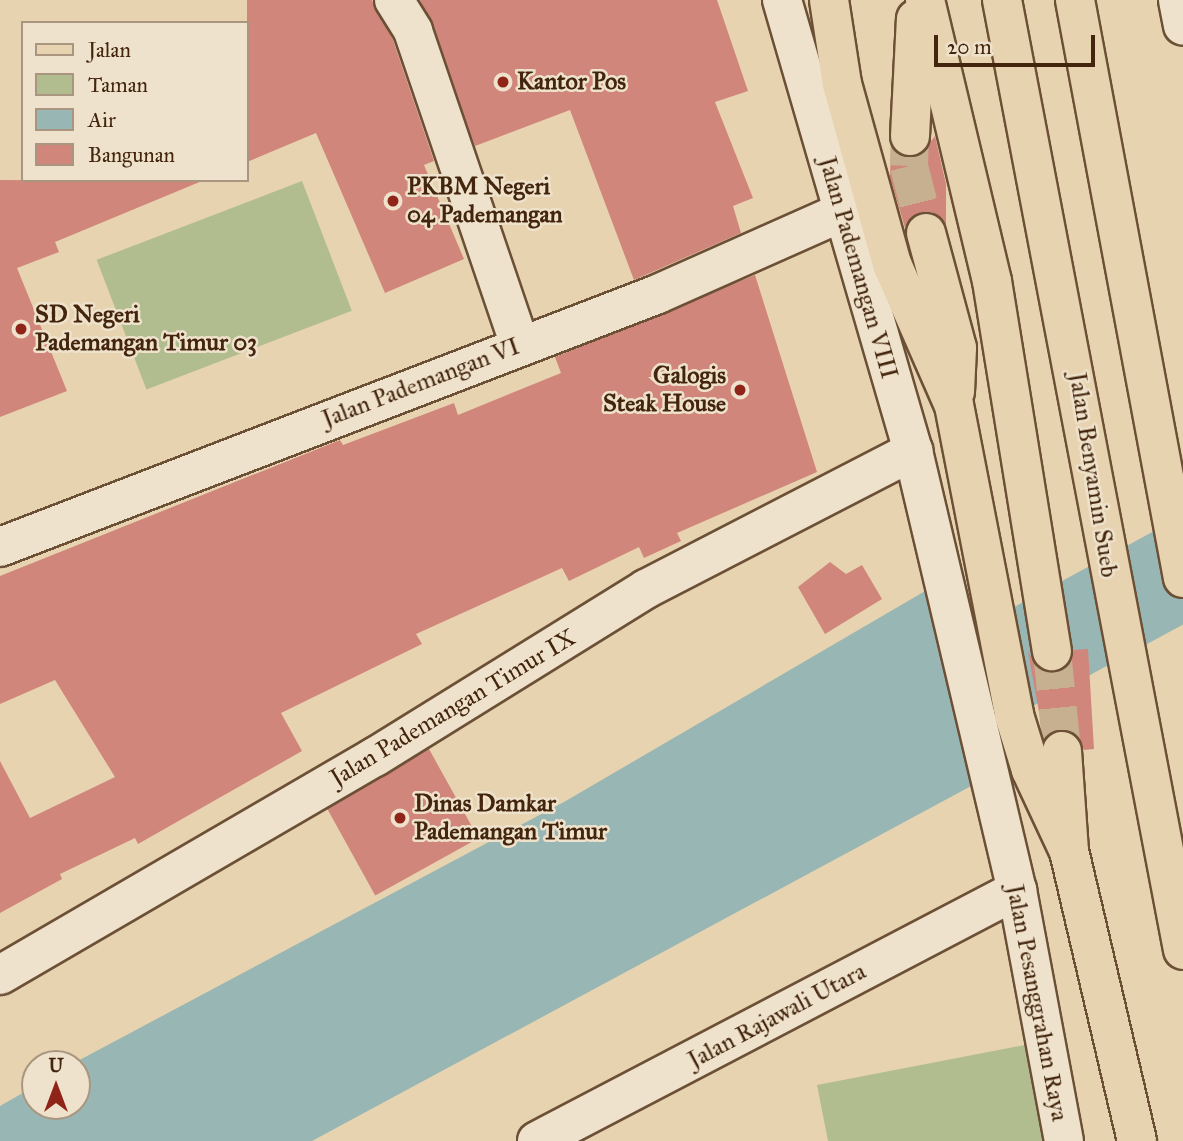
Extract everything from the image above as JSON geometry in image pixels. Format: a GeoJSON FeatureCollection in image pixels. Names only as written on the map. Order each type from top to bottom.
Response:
{"type":"FeatureCollection","features":[{"type":"Feature","properties":{"kind":"main road"},"geometry":{"type":"LineString","coordinates":[[829,0],[842,84],[892,264],[954,405],[1014,715],[1047,761],[1137,1141]]}},
{"type":"Feature","properties":{"kind":"main road"},"geometry":{"type":"LineString","coordinates":[[910,136],[917,0]]}},
{"type":"Feature","properties":{"kind":"main road"},"geometry":{"type":"LineString","coordinates":[[925,0],[992,281],[1052,651]]}},
{"type":"Feature","properties":{"kind":"main road","name":"Jalan Benyamin Sueb"},"geometry":{"type":"LineString","coordinates":[[1002,0],[1135,716],[1183,950]]}},
{"type":"Feature","properties":{"kind":"main road"},"geometry":{"type":"LineString","coordinates":[[1075,0],[1183,578]]}},
{"type":"Feature","properties":{"kind":"main road"},"geometry":{"type":"LineString","coordinates":[[926,233],[957,348],[954,405]]}},
{"type":"Feature","properties":{"kind":"street"},"geometry":{"type":"LineString","coordinates":[[394,0],[413,31],[520,345]]}},
{"type":"Feature","properties":{"kind":"street","name":"Jalan Pademangan VIII"},"geometry":{"type":"LineString","coordinates":[[782,0],[840,214],[913,451],[1013,878]]}},
{"type":"Feature","properties":{"kind":"street"},"geometry":{"type":"LineString","coordinates":[[1178,0],[1183,26]]}},
{"type":"Feature","properties":{"kind":"street","name":"Jalan Pademangan VI"},"geometry":{"type":"LineString","coordinates":[[0,547],[520,345],[840,214]]}},
{"type":"Feature","properties":{"kind":"street","name":"Jalan Pademangan Timur IX"},"geometry":{"type":"LineString","coordinates":[[0,975],[375,757],[646,589],[913,451]]}},
{"type":"Feature","properties":{"kind":"street","name":"Jalan Rajawali Utara"},"geometry":{"type":"LineString","coordinates":[[537,1141],[1013,878]]}},
{"type":"Feature","properties":{"kind":"street","name":"Jalan Pesanggrahan Raya"},"geometry":{"type":"LineString","coordinates":[[1013,878],[1064,1141]]}},
{"type":"Feature","properties":{"kind":"green space"},"geometry":{"type":"Polygon","coordinates":[[[302,181],[352,311],[146,390],[97,260],[302,181]]]}},
{"type":"Feature","properties":{"kind":"green space"},"geometry":{"type":"Polygon","coordinates":[[[1025,1045],[1043,1141],[828,1141],[817,1085],[1025,1045]]]}},
{"type":"Feature","properties":{"kind":"water"},"geometry":{"type":"Polygon","coordinates":[[[956,573],[986,778],[312,1141],[0,1141],[0,1106],[21,1094],[21,1120],[91,1120],[91,1054],[564,802],[956,573]]]}},
{"type":"Feature","properties":{"kind":"building"},"geometry":{"type":"Polygon","coordinates":[[[247,0],[372,0],[393,40],[434,161],[424,165],[464,259],[385,293],[316,133],[248,162],[247,0]]]}},
{"type":"Feature","properties":{"kind":"building"},"geometry":{"type":"Polygon","coordinates":[[[420,0],[717,0],[748,91],[715,102],[753,198],[733,206],[741,233],[634,280],[570,110],[475,146],[420,0]]]}},
{"type":"Feature","properties":{"kind":"building"},"geometry":{"type":"Polygon","coordinates":[[[935,136],[946,184],[946,225],[932,212],[921,212],[905,228],[890,177],[891,147],[908,158],[919,156],[935,136]]]}},
{"type":"Feature","properties":{"kind":"building","name":"SD Negeri Pademangan Timur 03"},"geometry":{"type":"Polygon","coordinates":[[[0,180],[200,182],[55,242],[59,252],[17,268],[67,391],[0,417],[0,180]]]}},
{"type":"Feature","properties":{"kind":"building"},"geometry":{"type":"Polygon","coordinates":[[[755,275],[817,472],[677,533],[681,541],[644,558],[639,547],[569,581],[562,568],[416,634],[422,644],[281,713],[302,751],[138,844],[135,838],[60,874],[62,879],[0,913],[0,761],[30,818],[115,777],[55,680],[0,704],[0,576],[340,440],[343,445],[454,403],[458,415],[561,373],[555,357],[755,275]]]}},
{"type":"Feature","properties":{"kind":"building"},"geometry":{"type":"Polygon","coordinates":[[[830,562],[846,574],[862,565],[882,599],[825,634],[798,587],[830,562]]]}},
{"type":"Feature","properties":{"kind":"building"},"geometry":{"type":"Polygon","coordinates":[[[1088,649],[1094,749],[1084,750],[1071,731],[1044,739],[1028,652],[1036,665],[1055,673],[1066,667],[1073,650],[1088,649]]]}},
{"type":"Feature","properties":{"kind":"building","name":"Dinas Damkar Pademangan Timur"},"geometry":{"type":"Polygon","coordinates":[[[429,749],[478,838],[375,895],[326,806],[429,749]]]}},
{"type":"Feature","properties":{"kind":"waterway"},"geometry":{"type":"LineString","coordinates":[[868,741],[1183,570]]}},
{"type":"Feature","properties":{"kind":"tunnel"},"geometry":{"type":"LineString","coordinates":[[910,136],[909,166],[926,233]]}},
{"type":"Feature","properties":{"kind":"tunnel"},"geometry":{"type":"LineString","coordinates":[[1052,651],[1062,751]]}},
{"type":"Feature","properties":{"kind":"place","name":"Kantor Pos"},"geometry":{"type":"Point","coordinates":[503,82]}},
{"type":"Feature","properties":{"kind":"place","name":"PKBM Negeri 04 Pademangan"},"geometry":{"type":"Point","coordinates":[393,201]}},
{"type":"Feature","properties":{"kind":"place","name":"SD Negeri Pademangan Timur 03"},"geometry":{"type":"Point","coordinates":[21,329]}},
{"type":"Feature","properties":{"kind":"place","name":"Galogis Steak House"},"geometry":{"type":"Point","coordinates":[740,390]}},
{"type":"Feature","properties":{"kind":"place","name":"Dinas Damkar Pademangan Timur"},"geometry":{"type":"Point","coordinates":[400,818]}}]}
